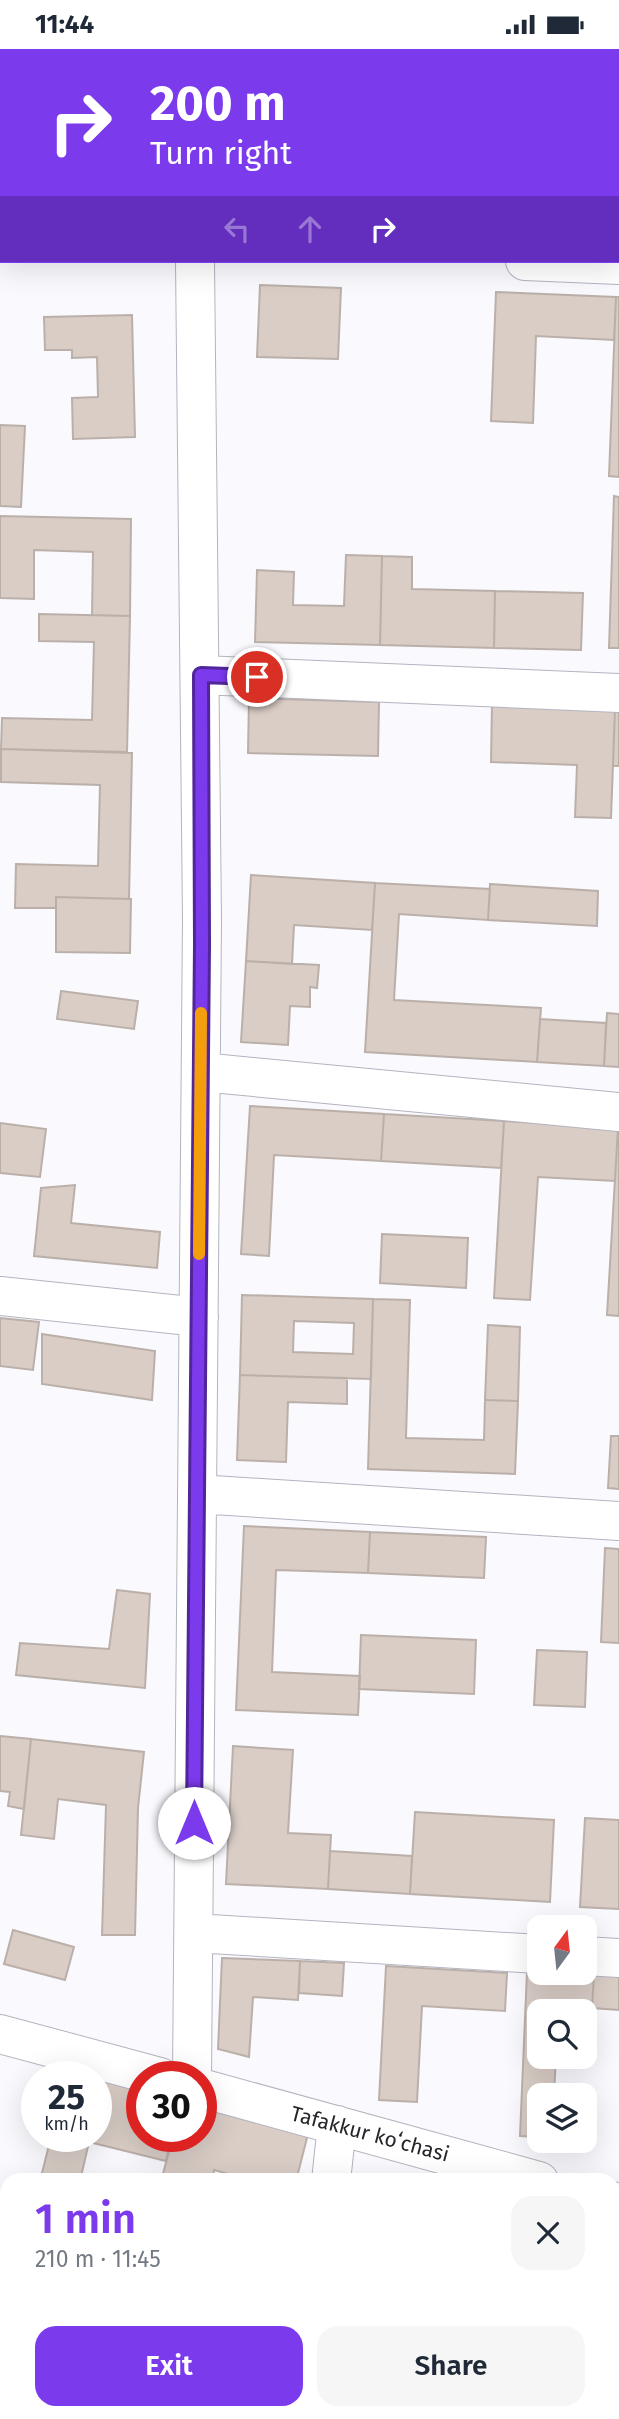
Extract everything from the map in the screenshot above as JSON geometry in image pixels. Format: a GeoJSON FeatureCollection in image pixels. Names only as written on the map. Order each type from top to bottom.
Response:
{"type":"FeatureCollection","features":[{"type":"Feature","properties":{"kind":"street"},"geometry":{"type":"LineString","coordinates":[[192,2061],[201,1072],[201,675],[195,263]]}},
{"type":"Feature","properties":{"kind":"street"},"geometry":{"type":"LineString","coordinates":[[572,263],[619,265]]}},
{"type":"Feature","properties":{"kind":"street"},"geometry":{"type":"LineString","coordinates":[[201,675],[619,693]]}},
{"type":"Feature","properties":{"kind":"street"},"geometry":{"type":"LineString","coordinates":[[201,1072],[619,1112]]}},
{"type":"Feature","properties":{"kind":"street"},"geometry":{"type":"LineString","coordinates":[[0,1296],[199,1317]]}},
{"type":"Feature","properties":{"kind":"street"},"geometry":{"type":"LineString","coordinates":[[197,1494],[619,1521]]}},
{"type":"Feature","properties":{"kind":"street"},"geometry":{"type":"LineString","coordinates":[[194,1933],[527,1953]]}},
{"type":"Feature","properties":{"kind":"street"},"geometry":{"type":"LineString","coordinates":[[597,1957],[619,1958]]}},
{"type":"Feature","properties":{"kind":"street"},"geometry":{"type":"LineString","coordinates":[[0,2034],[126,2068]]}},
{"type":"Feature","properties":{"kind":"street","name":"Tafakkur koʻchasi"},"geometry":{"type":"LineString","coordinates":[[217,2092],[509,2173]]}},
{"type":"Feature","properties":{"kind":"street"},"geometry":{"type":"LineString","coordinates":[[332,2173],[337,2126]]}},
{"type":"Feature","properties":{"kind":"building"},"geometry":{"type":"Polygon","coordinates":[[[260,285],[341,288],[338,359],[257,357],[260,285]]]}},
{"type":"Feature","properties":{"kind":"building"},"geometry":{"type":"Polygon","coordinates":[[[496,292],[616,297],[614,340],[536,336],[533,423],[491,421],[496,292]]]}},
{"type":"Feature","properties":{"kind":"building"},"geometry":{"type":"Polygon","coordinates":[[[616,297],[619,297],[619,477],[609,476],[616,297]]]}},
{"type":"Feature","properties":{"kind":"building"},"geometry":{"type":"Polygon","coordinates":[[[132,315],[135,437],[73,439],[72,398],[98,397],[97,357],[72,358],[72,350],[45,350],[44,317],[132,315]]]}},
{"type":"Feature","properties":{"kind":"building"},"geometry":{"type":"Polygon","coordinates":[[[0,425],[25,426],[21,507],[0,506],[0,425]]]}},
{"type":"Feature","properties":{"kind":"building"},"geometry":{"type":"Polygon","coordinates":[[[614,496],[619,497],[619,648],[609,648],[614,496]]]}},
{"type":"Feature","properties":{"kind":"building"},"geometry":{"type":"Polygon","coordinates":[[[0,516],[131,519],[130,616],[92,615],[93,552],[34,550],[34,599],[0,598],[0,516]]]}},
{"type":"Feature","properties":{"kind":"building"},"geometry":{"type":"Polygon","coordinates":[[[346,555],[382,556],[380,645],[255,642],[257,570],[294,572],[293,605],[344,606],[346,555]]]}},
{"type":"Feature","properties":{"kind":"building"},"geometry":{"type":"Polygon","coordinates":[[[382,556],[412,557],[412,589],[495,591],[494,648],[380,645],[382,556]]]}},
{"type":"Feature","properties":{"kind":"building"},"geometry":{"type":"Polygon","coordinates":[[[495,591],[583,593],[581,650],[494,648],[495,591]]]}},
{"type":"Feature","properties":{"kind":"building"},"geometry":{"type":"Polygon","coordinates":[[[39,614],[130,616],[127,752],[1,749],[2,718],[92,720],[94,642],[39,641],[39,614]]]}},
{"type":"Feature","properties":{"kind":"building"},"geometry":{"type":"Polygon","coordinates":[[[249,698],[379,702],[378,756],[248,753],[249,698]]]}},
{"type":"Feature","properties":{"kind":"building"},"geometry":{"type":"Polygon","coordinates":[[[492,704],[615,709],[611,818],[575,817],[577,765],[491,762],[492,704]]]}},
{"type":"Feature","properties":{"kind":"building"},"geometry":{"type":"Polygon","coordinates":[[[615,709],[619,709],[619,766],[613,766],[615,709]]]}},
{"type":"Feature","properties":{"kind":"building"},"geometry":{"type":"Polygon","coordinates":[[[1,749],[132,753],[129,899],[56,897],[56,908],[15,908],[16,864],[98,866],[100,785],[1,782],[1,749]]]}},
{"type":"Feature","properties":{"kind":"building"},"geometry":{"type":"Polygon","coordinates":[[[251,875],[375,883],[372,930],[294,925],[292,964],[246,961],[251,875]]]}},
{"type":"Feature","properties":{"kind":"building"},"geometry":{"type":"Polygon","coordinates":[[[375,883],[490,889],[488,920],[399,914],[394,1000],[541,1008],[537,1062],[365,1052],[375,883]]]}},
{"type":"Feature","properties":{"kind":"building"},"geometry":{"type":"Polygon","coordinates":[[[490,884],[598,891],[597,926],[488,920],[490,884]]]}},
{"type":"Feature","properties":{"kind":"building"},"geometry":{"type":"Polygon","coordinates":[[[56,897],[131,899],[130,953],[56,952],[56,897]]]}},
{"type":"Feature","properties":{"kind":"building"},"geometry":{"type":"Polygon","coordinates":[[[246,961],[319,965],[317,988],[310,987],[310,1007],[290,1006],[288,1045],[241,1042],[246,961]]]}},
{"type":"Feature","properties":{"kind":"building"},"geometry":{"type":"Polygon","coordinates":[[[61,991],[138,1001],[134,1029],[57,1019],[61,991]]]}},
{"type":"Feature","properties":{"kind":"building"},"geometry":{"type":"Polygon","coordinates":[[[607,1013],[619,1014],[619,1067],[604,1066],[607,1013]]]}},
{"type":"Feature","properties":{"kind":"building"},"geometry":{"type":"Polygon","coordinates":[[[540,1019],[606,1023],[604,1066],[537,1062],[540,1019]]]}},
{"type":"Feature","properties":{"kind":"building"},"geometry":{"type":"Polygon","coordinates":[[[250,1106],[384,1114],[381,1161],[274,1155],[269,1256],[241,1254],[250,1106]]]}},
{"type":"Feature","properties":{"kind":"building"},"geometry":{"type":"Polygon","coordinates":[[[384,1114],[504,1121],[501,1168],[381,1161],[384,1114]]]}},
{"type":"Feature","properties":{"kind":"building"},"geometry":{"type":"Polygon","coordinates":[[[504,1121],[618,1128],[615,1181],[538,1177],[530,1300],[494,1298],[504,1121]]]}},
{"type":"Feature","properties":{"kind":"building"},"geometry":{"type":"Polygon","coordinates":[[[0,1123],[46,1129],[40,1177],[0,1173],[0,1123]]]}},
{"type":"Feature","properties":{"kind":"building"},"geometry":{"type":"Polygon","coordinates":[[[619,1128],[619,1316],[607,1315],[619,1128]]]}},
{"type":"Feature","properties":{"kind":"building"},"geometry":{"type":"Polygon","coordinates":[[[75,1185],[71,1223],[160,1232],[157,1268],[34,1256],[41,1188],[75,1185]]]}},
{"type":"Feature","properties":{"kind":"building"},"geometry":{"type":"Polygon","coordinates":[[[382,1234],[468,1238],[466,1288],[380,1283],[382,1234]]]}},
{"type":"Feature","properties":{"kind":"building"},"geometry":{"type":"Polygon","coordinates":[[[242,1295],[373,1299],[371,1379],[240,1375],[242,1295]],[[294,1321],[293,1352],[353,1354],[354,1323],[294,1321]]]}},
{"type":"Feature","properties":{"kind":"building"},"geometry":{"type":"Polygon","coordinates":[[[373,1299],[410,1300],[406,1438],[484,1440],[485,1400],[518,1401],[515,1474],[368,1469],[373,1299]]]}},
{"type":"Feature","properties":{"kind":"building"},"geometry":{"type":"Polygon","coordinates":[[[0,1318],[39,1322],[33,1370],[0,1366],[0,1318]]]}},
{"type":"Feature","properties":{"kind":"building"},"geometry":{"type":"Polygon","coordinates":[[[488,1325],[520,1327],[518,1401],[485,1400],[488,1325]]]}},
{"type":"Feature","properties":{"kind":"building"},"geometry":{"type":"Polygon","coordinates":[[[42,1334],[155,1351],[152,1400],[42,1384],[42,1334]]]}},
{"type":"Feature","properties":{"kind":"building"},"geometry":{"type":"Polygon","coordinates":[[[240,1375],[347,1378],[347,1404],[288,1402],[286,1462],[237,1460],[240,1375]]]}},
{"type":"Feature","properties":{"kind":"building"},"geometry":{"type":"Polygon","coordinates":[[[611,1436],[619,1436],[619,1489],[608,1488],[611,1436]]]}},
{"type":"Feature","properties":{"kind":"building"},"geometry":{"type":"Polygon","coordinates":[[[244,1526],[370,1532],[368,1573],[276,1570],[272,1672],[360,1676],[358,1715],[236,1710],[244,1526]]]}},
{"type":"Feature","properties":{"kind":"building"},"geometry":{"type":"Polygon","coordinates":[[[370,1532],[486,1537],[484,1578],[368,1573],[370,1532]]]}},
{"type":"Feature","properties":{"kind":"building"},"geometry":{"type":"Polygon","coordinates":[[[605,1548],[619,1549],[619,1643],[601,1642],[605,1548]]]}},
{"type":"Feature","properties":{"kind":"building"},"geometry":{"type":"Polygon","coordinates":[[[117,1590],[150,1594],[145,1688],[16,1675],[20,1643],[109,1649],[117,1590]]]}},
{"type":"Feature","properties":{"kind":"building"},"geometry":{"type":"Polygon","coordinates":[[[361,1635],[476,1640],[474,1694],[359,1689],[361,1635]]]}},
{"type":"Feature","properties":{"kind":"building"},"geometry":{"type":"Polygon","coordinates":[[[537,1650],[587,1652],[585,1707],[534,1705],[537,1650]]]}},
{"type":"Feature","properties":{"kind":"building"},"geometry":{"type":"Polygon","coordinates":[[[0,1736],[31,1739],[24,1809],[8,1806],[10,1792],[0,1791],[0,1736]]]}},
{"type":"Feature","properties":{"kind":"building"},"geometry":{"type":"Polygon","coordinates":[[[31,1739],[144,1752],[138,1808],[135,1935],[102,1935],[106,1805],[58,1799],[54,1839],[21,1835],[31,1739]]]}},
{"type":"Feature","properties":{"kind":"building"},"geometry":{"type":"Polygon","coordinates":[[[233,1746],[293,1750],[288,1833],[331,1835],[328,1889],[226,1884],[233,1746]]]}},
{"type":"Feature","properties":{"kind":"building"},"geometry":{"type":"Polygon","coordinates":[[[415,1812],[554,1820],[550,1902],[410,1894],[415,1812]]]}},
{"type":"Feature","properties":{"kind":"building"},"geometry":{"type":"Polygon","coordinates":[[[585,1818],[619,1820],[619,1909],[580,1907],[585,1818]]]}},
{"type":"Feature","properties":{"kind":"building"},"geometry":{"type":"Polygon","coordinates":[[[330,1851],[412,1856],[410,1894],[328,1889],[330,1851]]]}},
{"type":"Feature","properties":{"kind":"building"},"geometry":{"type":"Polygon","coordinates":[[[13,1930],[74,1947],[65,1980],[4,1964],[13,1930]]]}},
{"type":"Feature","properties":{"kind":"building"},"geometry":{"type":"Polygon","coordinates":[[[222,1958],[300,1961],[298,2000],[253,1997],[249,2057],[218,2049],[222,1958]]]}},
{"type":"Feature","properties":{"kind":"building"},"geometry":{"type":"Polygon","coordinates":[[[300,1961],[344,1963],[342,1996],[299,1993],[300,1961]]]}},
{"type":"Feature","properties":{"kind":"building"},"geometry":{"type":"Polygon","coordinates":[[[386,1966],[507,1973],[505,2011],[422,2006],[417,2102],[379,2100],[386,1966]]]}},
{"type":"Feature","properties":{"kind":"building"},"geometry":{"type":"Polygon","coordinates":[[[527,1972],[527,1985],[593,1985],[592,1999],[527,1999],[527,2069],[555,2069],[555,2083],[527,2083],[527,2136],[520,2136],[527,1972]]]}},
{"type":"Feature","properties":{"kind":"building"},"geometry":{"type":"Polygon","coordinates":[[[597,1975],[619,1976],[619,2010],[597,2008],[597,1999],[593,1999],[597,1975]]]}},
{"type":"Feature","properties":{"kind":"building"},"geometry":{"type":"Polygon","coordinates":[[[112,2082],[126,2085],[126,2151],[112,2148],[112,2082]]]}},
{"type":"Feature","properties":{"kind":"building"},"geometry":{"type":"Polygon","coordinates":[[[217,2107],[309,2130],[298,2173],[225,2173],[214,2170],[213,2173],[163,2173],[169,2152],[217,2152],[217,2107]]]}},
{"type":"Feature","properties":{"kind":"building"},"geometry":{"type":"Polygon","coordinates":[[[47,2152],[87,2152],[82,2173],[42,2173],[47,2152]]]}},
{"type":"Feature","properties":{"kind":"building"},"geometry":{"type":"Polygon","coordinates":[[[130,2152],[168,2152],[166,2161],[130,2152]]]}},
{"type":"Feature","properties":{"kind":"slow traffic"},"geometry":{"type":"LineString","coordinates":[[199,1254],[201,1013]]}},
{"type":"Feature","properties":{"kind":"route"},"geometry":{"type":"LineString","coordinates":[[194,1823],[202,945],[201,675],[257,677]]}}]}
